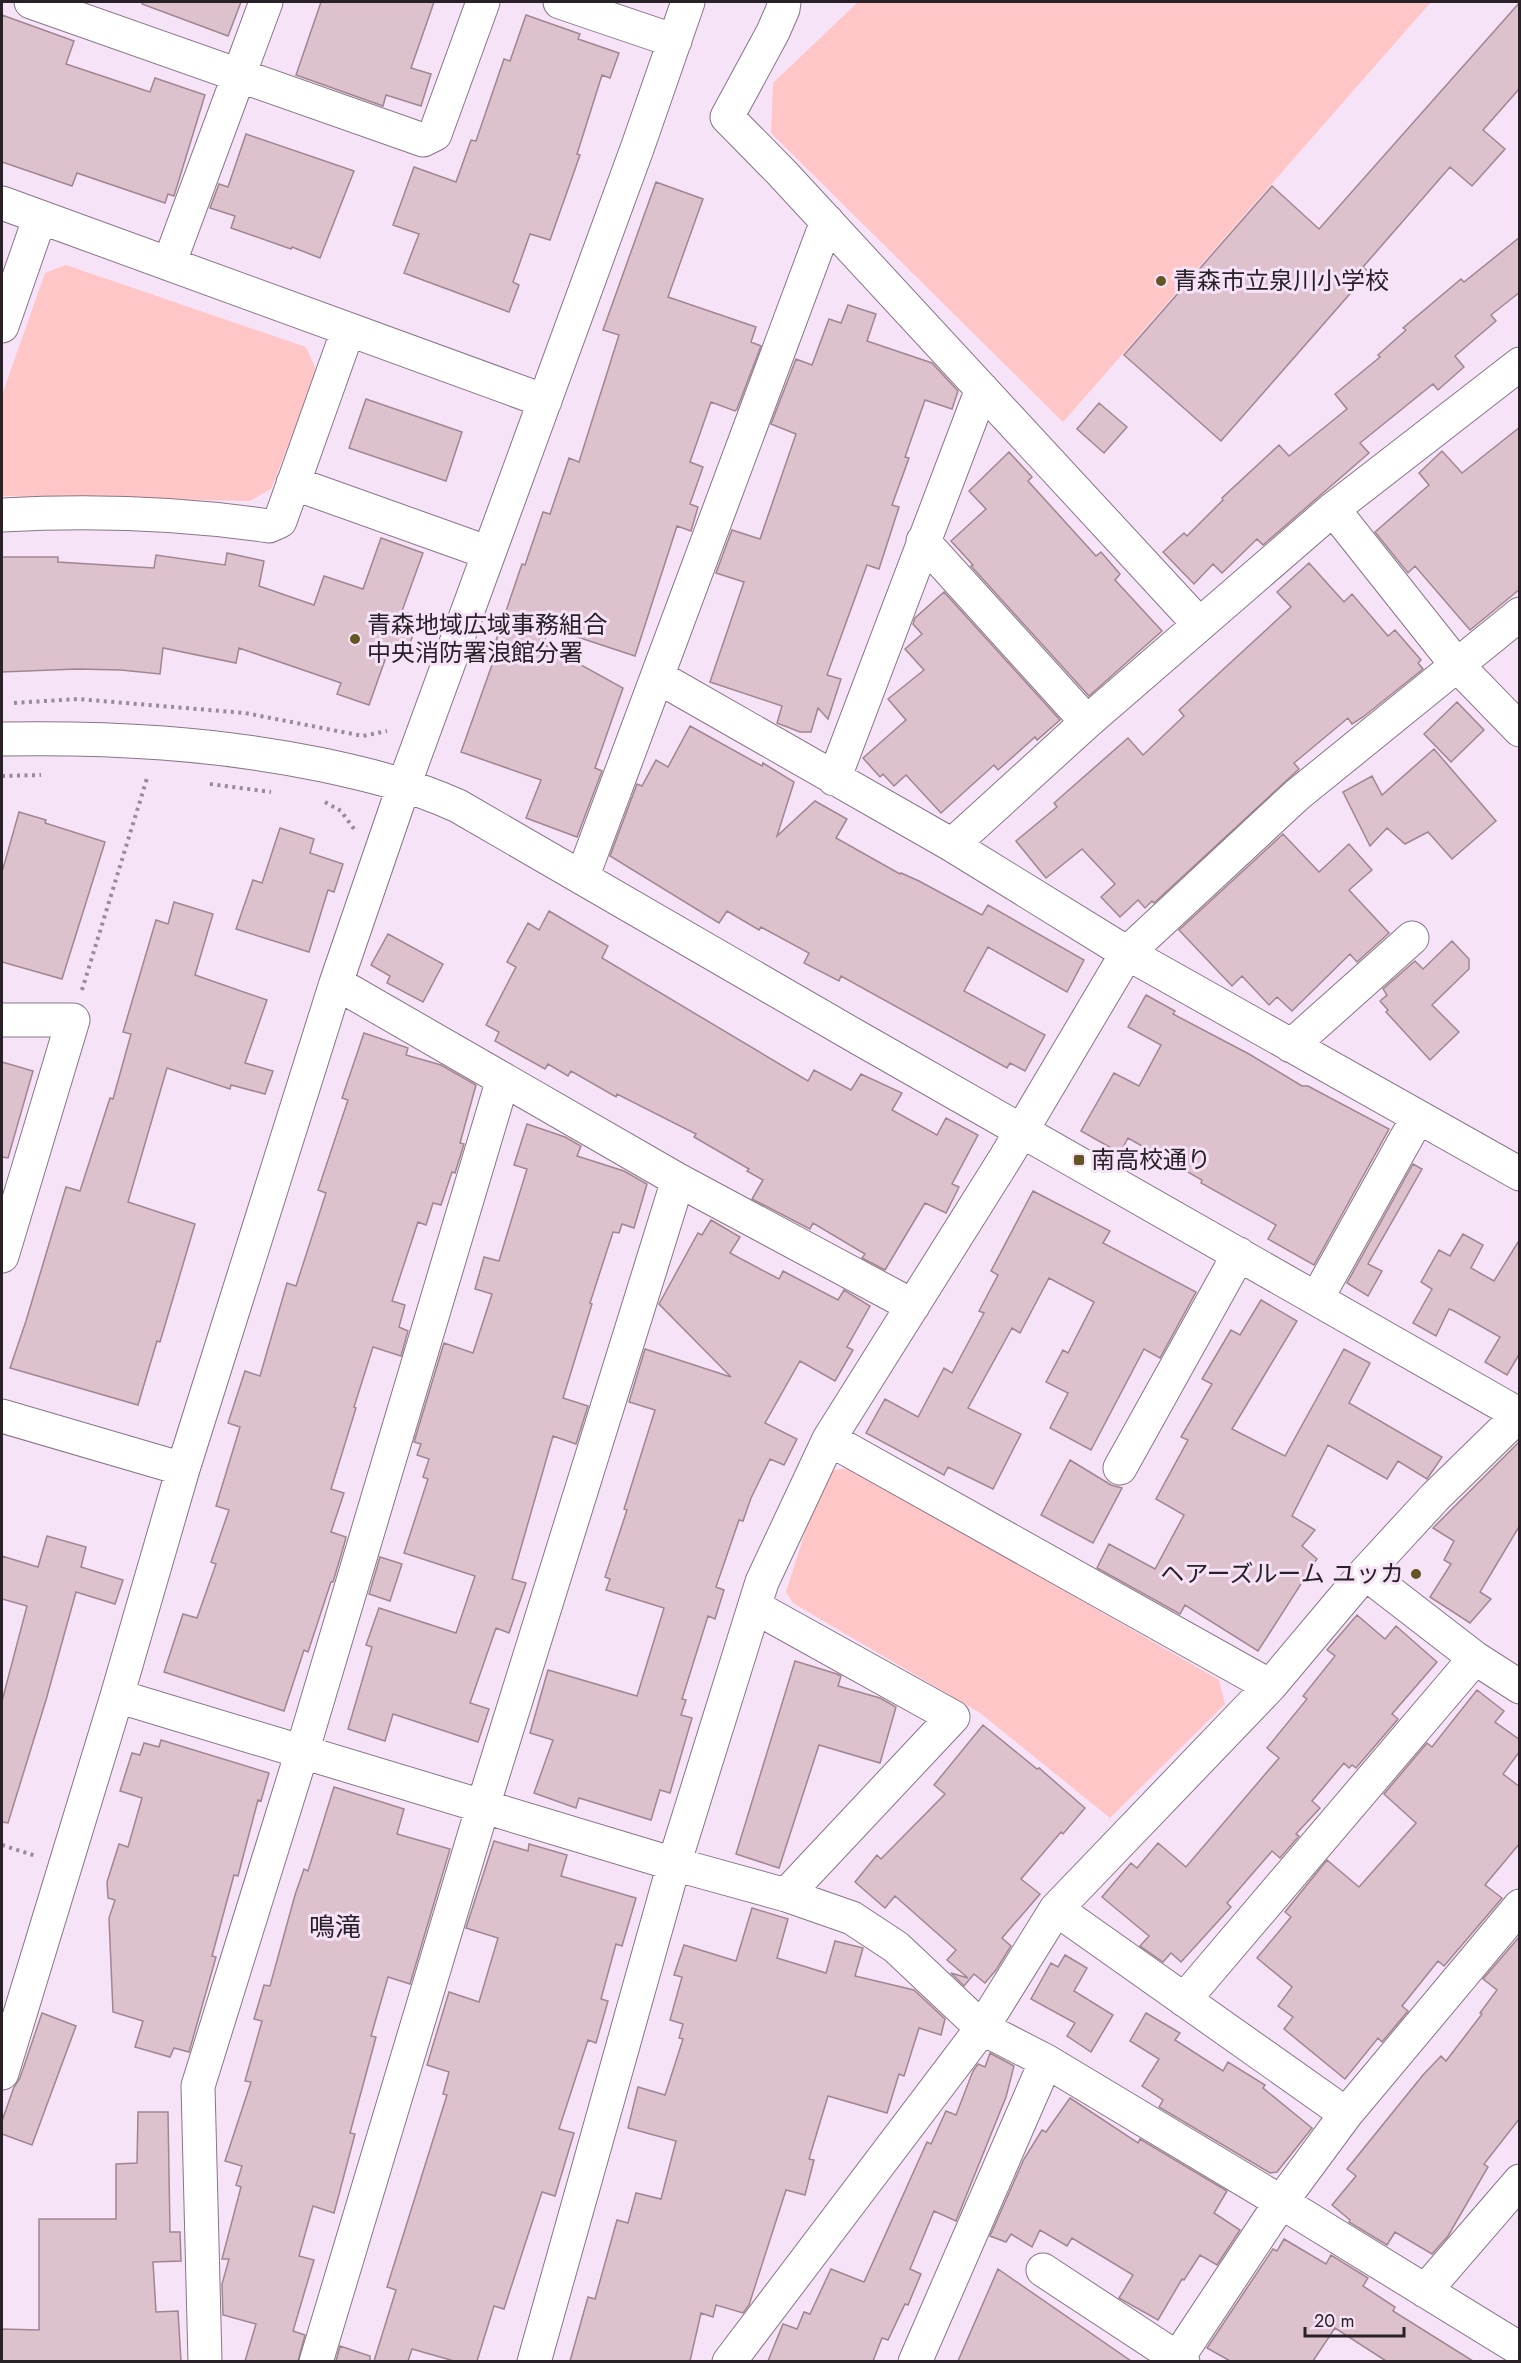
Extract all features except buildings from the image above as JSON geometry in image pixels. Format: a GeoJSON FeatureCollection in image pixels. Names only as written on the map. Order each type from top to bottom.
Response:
{"type":"FeatureCollection","features":[{"type":"Feature","properties":{"kind":"street"},"geometry":{"type":"LineString","coordinates":[[31,2],[73,9],[238,76],[423,140],[435,134],[483,2]]}},
{"type":"Feature","properties":{"kind":"street"},"geometry":{"type":"LineString","coordinates":[[169,264],[266,2]]}},
{"type":"Feature","properties":{"kind":"street"},"geometry":{"type":"LineString","coordinates":[[560,2],[675,41]]}},
{"type":"Feature","properties":{"kind":"street"},"geometry":{"type":"LineString","coordinates":[[2,2073],[12,1996],[117,1696],[183,1469],[336,983],[404,785],[688,2]]}},
{"type":"Feature","properties":{"kind":"street"},"geometry":{"type":"LineString","coordinates":[[784,2],[773,32],[727,117],[827,221],[1199,624]]}},
{"type":"Feature","properties":{"kind":"street"},"geometry":{"type":"LineString","coordinates":[[2,203],[545,401]]}},
{"type":"Feature","properties":{"kind":"street"},"geometry":{"type":"LineString","coordinates":[[2,326],[40,217]]}},
{"type":"Feature","properties":{"kind":"street"},"geometry":{"type":"LineString","coordinates":[[582,878],[827,221]]}},
{"type":"Feature","properties":{"kind":"street"},"geometry":{"type":"LineString","coordinates":[[2,515],[97,512],[180,516],[269,526],[280,520],[348,330]]}},
{"type":"Feature","properties":{"kind":"street"},"geometry":{"type":"LineString","coordinates":[[952,845],[1087,722],[1334,509],[1519,366]]}},
{"type":"Feature","properties":{"kind":"street"},"geometry":{"type":"LineString","coordinates":[[834,779],[982,389]]}},
{"type":"Feature","properties":{"kind":"street"},"geometry":{"type":"LineString","coordinates":[[293,483],[489,553]]}},
{"type":"Feature","properties":{"kind":"street"},"geometry":{"type":"LineString","coordinates":[[1334,509],[1456,664],[1520,730]]}},
{"type":"Feature","properties":{"kind":"street"},"geometry":{"type":"LineString","coordinates":[[923,542],[1087,722]]}},
{"type":"Feature","properties":{"kind":"street"},"geometry":{"type":"LineString","coordinates":[[534,2361],[674,1864],[762,1582],[829,1439],[1022,1131],[1127,953],[1298,795],[1520,614]]}},
{"type":"Feature","properties":{"kind":"street"},"geometry":{"type":"LineString","coordinates":[[658,677],[952,845],[1127,953],[1520,1174]]}},
{"type":"Feature","properties":{"kind":"street"},"geometry":{"type":"LineString","coordinates":[[2,739],[111,738],[178,742],[285,757],[404,785],[458,806],[1519,1414],[1435,1497],[1365,1573],[1270,1686],[1056,1909],[982,2028],[729,2361]]}},
{"type":"Feature","properties":{"kind":"street"},"geometry":{"type":"LineString","coordinates":[[1292,1046],[1412,938]]}},
{"type":"Feature","properties":{"kind":"street"},"geometry":{"type":"LineString","coordinates":[[336,983],[678,1180],[913,1306]]}},
{"type":"Feature","properties":{"kind":"street"},"geometry":{"type":"LineString","coordinates":[[2,1020],[73,1020],[2,1256]]}},
{"type":"Feature","properties":{"kind":"street"},"geometry":{"type":"LineString","coordinates":[[205,2361],[198,2086],[302,1752],[503,1078]]}},
{"type":"Feature","properties":{"kind":"street"},"geometry":{"type":"LineString","coordinates":[[1317,1298],[1418,1117]]}},
{"type":"Feature","properties":{"kind":"street"},"geometry":{"type":"LineString","coordinates":[[316,2361],[483,1806],[678,1180]]}},
{"type":"Feature","properties":{"kind":"street"},"geometry":{"type":"LineString","coordinates":[[1120,1468],[1239,1254]]}},
{"type":"Feature","properties":{"kind":"street"},"geometry":{"type":"LineString","coordinates":[[2,1416],[183,1469]]}},
{"type":"Feature","properties":{"kind":"street"},"geometry":{"type":"LineString","coordinates":[[829,1439],[1270,1686]]}},
{"type":"Feature","properties":{"kind":"street"},"geometry":{"type":"LineString","coordinates":[[1365,1573],[1475,1658],[1520,1687]]}},
{"type":"Feature","properties":{"kind":"street"},"geometry":{"type":"LineString","coordinates":[[755,1607],[953,1717],[786,1895]]}},
{"type":"Feature","properties":{"kind":"street"},"geometry":{"type":"LineString","coordinates":[[1184,2000],[1475,1658]]}},
{"type":"Feature","properties":{"kind":"street"},"geometry":{"type":"LineString","coordinates":[[117,1696],[674,1864],[786,1895],[852,1918],[896,1947],[982,2028],[1046,2061],[1520,2349]]}},
{"type":"Feature","properties":{"kind":"street"},"geometry":{"type":"LineString","coordinates":[[1043,2270],[1179,2360],[1281,2202],[1346,2114],[1520,1906]]}},
{"type":"Feature","properties":{"kind":"street"},"geometry":{"type":"LineString","coordinates":[[1056,1909],[1346,2114]]}},
{"type":"Feature","properties":{"kind":"street"},"geometry":{"type":"LineString","coordinates":[[915,2361],[1046,2061]]}},
{"type":"Feature","properties":{"kind":"street"},"geometry":{"type":"LineString","coordinates":[[1425,2291],[1520,2181]]}},
{"type":"Feature","properties":{"kind":"path"},"geometry":{"type":"LineString","coordinates":[[2,776],[43,775]]}},
{"type":"Feature","properties":{"kind":"path"},"geometry":{"type":"LineString","coordinates":[[137,775],[160,777]]}},
{"type":"Feature","properties":{"kind":"path"},"geometry":{"type":"LineString","coordinates":[[73,1020],[148,775]]}},
{"type":"Feature","properties":{"kind":"path"},"geometry":{"type":"LineString","coordinates":[[206,783],[275,793]]}},
{"type":"Feature","properties":{"kind":"path"},"geometry":{"type":"LineString","coordinates":[[321,799],[341,812],[353,829],[387,834]]}},
{"type":"Feature","properties":{"kind":"shaded area"},"geometry":{"type":"Polygon","coordinates":[[[858,2],[1431,2],[1063,422],[771,133],[773,83],[858,2]]]}},
{"type":"Feature","properties":{"kind":"shaded area"},"geometry":{"type":"Polygon","coordinates":[[[66,265],[306,347],[317,372],[271,489],[250,501],[2,496],[2,395],[45,273],[66,265]]]}},
{"type":"Feature","properties":{"kind":"shaded area"},"geometry":{"type":"Polygon","coordinates":[[[852,1468],[1219,1680],[1225,1704],[1110,1818],[980,1713],[793,1603],[786,1592],[813,1507],[833,1470],[852,1468]]]}},
{"type":"Feature","properties":{"kind":"place","name":"青森市立泉川小学校"},"geometry":{"type":"Point","coordinates":[1161,281]}},
{"type":"Feature","properties":{"kind":"place","name":"青森地域広域事務組合 中央消防署浪館分署"},"geometry":{"type":"Point","coordinates":[355,639]}},
{"type":"Feature","properties":{"kind":"place","name":"南高校通り"},"geometry":{"type":"Point","coordinates":[1079,1160]}},
{"type":"Feature","properties":{"kind":"place","name":"ヘアーズルーム ユッカ"},"geometry":{"type":"Point","coordinates":[1416,1574]}},
{"type":"Feature","properties":{"kind":"district","name":"鳴滝"},"geometry":{"type":"Point","coordinates":[335,1927]}}]}
